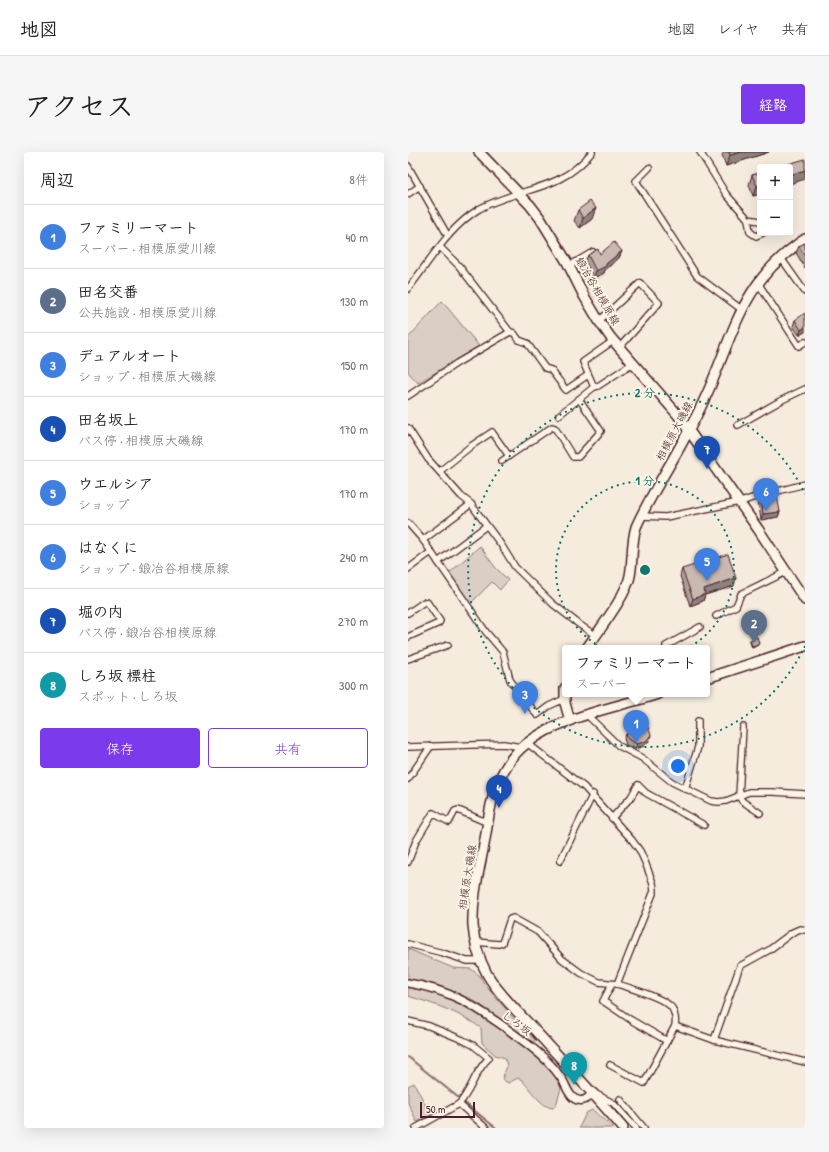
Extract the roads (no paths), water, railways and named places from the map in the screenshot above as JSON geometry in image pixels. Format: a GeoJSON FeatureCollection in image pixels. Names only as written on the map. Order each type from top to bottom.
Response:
{"type":"FeatureCollection","features":[{"type":"Feature","properties":{"kind":"main road","name":"鍛冶谷相模原線"},"geometry":{"type":"LineString","coordinates":[[480,152],[530,205],[540,218],[569,266],[599,321],[616,344],[666,400],[689,430],[805,600]]}},
{"type":"Feature","properties":{"kind":"main road","name":"相模原大磯線"},"geometry":{"type":"LineString","coordinates":[[589,645],[628,583],[630,576],[633,538],[641,516],[689,430],[710,388],[732,329],[742,309],[758,283],[781,258],[805,239]]}},
{"type":"Feature","properties":{"kind":"main road"},"geometry":{"type":"LineString","coordinates":[[710,677],[805,646]]}},
{"type":"Feature","properties":{"kind":"main road"},"geometry":{"type":"LineString","coordinates":[[564,697],[570,721]]}},
{"type":"Feature","properties":{"kind":"main road","name":"相模原大磯線"},"geometry":{"type":"LineString","coordinates":[[623,1128],[594,1093],[498,989],[487,974],[480,961],[475,942],[473,924],[474,902],[494,795],[499,779],[507,764],[524,745],[540,733],[570,721],[648,697]]}},
{"type":"Feature","properties":{"kind":"street"},"geometry":{"type":"LineString","coordinates":[[408,289],[448,236],[458,225],[478,210],[560,180],[586,160],[592,152]]}},
{"type":"Feature","properties":{"kind":"street"},"geometry":{"type":"LineString","coordinates":[[700,152],[726,194],[748,219],[751,234],[757,236]]}},
{"type":"Feature","properties":{"kind":"street"},"geometry":{"type":"LineString","coordinates":[[408,166],[448,236]]}},
{"type":"Feature","properties":{"kind":"street"},"geometry":{"type":"LineString","coordinates":[[649,168],[636,181],[685,259],[697,276],[714,290],[742,309]]}},
{"type":"Feature","properties":{"kind":"street"},"geometry":{"type":"LineString","coordinates":[[408,194],[420,186]]}},
{"type":"Feature","properties":{"kind":"street"},"geometry":{"type":"LineString","coordinates":[[748,219],[757,220]]}},
{"type":"Feature","properties":{"kind":"street"},"geometry":{"type":"LineString","coordinates":[[440,247],[459,266],[510,332],[514,333],[519,340],[527,343],[546,368],[551,370],[566,390],[588,375]]}},
{"type":"Feature","properties":{"kind":"street"},"geometry":{"type":"LineString","coordinates":[[569,266],[593,252]]}},
{"type":"Feature","properties":{"kind":"street"},"geometry":{"type":"LineString","coordinates":[[781,258],[805,292]]}},
{"type":"Feature","properties":{"kind":"street"},"geometry":{"type":"LineString","coordinates":[[594,387],[583,362],[616,344],[659,303],[640,283],[599,321]]}},
{"type":"Feature","properties":{"kind":"street"},"geometry":{"type":"LineString","coordinates":[[758,283],[799,346],[805,342]]}},
{"type":"Feature","properties":{"kind":"street"},"geometry":{"type":"LineString","coordinates":[[408,396],[457,363],[510,332]]}},
{"type":"Feature","properties":{"kind":"street"},"geometry":{"type":"LineString","coordinates":[[558,415],[594,387],[598,386],[633,363]]}},
{"type":"Feature","properties":{"kind":"street"},"geometry":{"type":"LineString","coordinates":[[738,425],[805,389]]}},
{"type":"Feature","properties":{"kind":"street"},"geometry":{"type":"LineString","coordinates":[[502,461],[552,427],[573,457],[578,457],[601,431],[579,399]]}},
{"type":"Feature","properties":{"kind":"street"},"geometry":{"type":"LineString","coordinates":[[408,428],[428,459],[461,496],[471,504],[502,546],[515,567],[553,604],[580,625],[596,635]]}},
{"type":"Feature","properties":{"kind":"street"},"geometry":{"type":"LineString","coordinates":[[440,471],[471,446],[492,432],[509,456]]}},
{"type":"Feature","properties":{"kind":"street"},"geometry":{"type":"LineString","coordinates":[[641,516],[666,517],[739,502],[805,484]]}},
{"type":"Feature","properties":{"kind":"street"},"geometry":{"type":"LineString","coordinates":[[423,540],[471,504]]}},
{"type":"Feature","properties":{"kind":"street"},"geometry":{"type":"LineString","coordinates":[[408,523],[423,540],[486,632],[503,652],[510,680],[537,715],[549,706],[564,700]]}},
{"type":"Feature","properties":{"kind":"street"},"geometry":{"type":"LineString","coordinates":[[438,562],[486,526]]}},
{"type":"Feature","properties":{"kind":"street"},"geometry":{"type":"LineString","coordinates":[[408,569],[431,552]]}},
{"type":"Feature","properties":{"kind":"street"},"geometry":{"type":"LineString","coordinates":[[716,616],[736,606],[741,594],[786,572]]}},
{"type":"Feature","properties":{"kind":"street"},"geometry":{"type":"LineString","coordinates":[[408,613],[424,602],[427,602],[440,621],[439,623],[408,636]]}},
{"type":"Feature","properties":{"kind":"street"},"geometry":{"type":"LineString","coordinates":[[668,645],[700,627]]}},
{"type":"Feature","properties":{"kind":"street"},"geometry":{"type":"LineString","coordinates":[[408,659],[448,645]]}},
{"type":"Feature","properties":{"kind":"street"},"geometry":{"type":"LineString","coordinates":[[587,716],[619,746],[642,758],[664,776],[685,789],[711,801],[726,801],[749,792],[758,791],[805,794]]}},
{"type":"Feature","properties":{"kind":"street"},"geometry":{"type":"LineString","coordinates":[[685,789],[698,747],[698,721]]}},
{"type":"Feature","properties":{"kind":"street"},"geometry":{"type":"LineString","coordinates":[[744,727],[739,796],[742,801],[760,813]]}},
{"type":"Feature","properties":{"kind":"street"},"geometry":{"type":"LineString","coordinates":[[408,747],[504,744],[524,745],[579,782],[593,794],[640,851],[654,887],[615,984],[603,1001],[631,1020],[667,1041]]}},
{"type":"Feature","properties":{"kind":"street"},"geometry":{"type":"LineString","coordinates":[[408,779],[431,746]]}},
{"type":"Feature","properties":{"kind":"street"},"geometry":{"type":"LineString","coordinates":[[612,818],[632,797],[638,784],[646,792],[704,825]]}},
{"type":"Feature","properties":{"kind":"street"},"geometry":{"type":"LineString","coordinates":[[560,861],[593,794]]}},
{"type":"Feature","properties":{"kind":"street"},"geometry":{"type":"LineString","coordinates":[[408,862],[416,841],[433,813],[449,822],[455,811],[458,810],[488,822]]}},
{"type":"Feature","properties":{"kind":"street"},"geometry":{"type":"LineString","coordinates":[[475,942],[502,943],[510,919],[513,918],[538,932],[562,958],[582,973],[599,982],[615,984],[648,995],[668,1004],[672,1009],[676,1021],[675,1026],[644,1083],[610,1064]]}},
{"type":"Feature","properties":{"kind":"street"},"geometry":{"type":"LineString","coordinates":[[714,1040],[740,966],[769,950],[793,932],[805,930]]}},
{"type":"Feature","properties":{"kind":"street"},"geometry":{"type":"LineString","coordinates":[[408,944],[467,961],[480,961]]}},
{"type":"Feature","properties":{"kind":"street","name":"しろ坂"},"geometry":{"type":"LineString","coordinates":[[408,983],[446,993],[468,1003],[486,1014],[534,1049],[548,1062],[557,1072],[570,1095],[574,1098],[580,1101],[586,1100],[594,1093]]}},
{"type":"Feature","properties":{"kind":"street"},"geometry":{"type":"LineString","coordinates":[[408,1021],[429,1026],[468,1042],[474,1045],[489,1058],[485,1061],[475,1076],[465,1097],[459,1104],[418,1128]]}},
{"type":"Feature","properties":{"kind":"street"},"geometry":{"type":"LineString","coordinates":[[675,1026],[714,1040],[805,1062]]}},
{"type":"Feature","properties":{"kind":"street"},"geometry":{"type":"LineString","coordinates":[[594,1093],[613,1103],[636,1128]]}},
{"type":"Feature","properties":{"kind":"street"},"geometry":{"type":"LineString","coordinates":[[620,1099],[644,1128]]}},
{"type":"Feature","properties":{"kind":"street"},"geometry":{"type":"LineString","coordinates":[[459,1104],[486,1128]]}},
{"type":"Feature","properties":{"kind":"waterway"},"geometry":{"type":"LineString","coordinates":[[408,1057],[496,1128]]}},
{"type":"Feature","properties":{"kind":"place","name":"堀の内"},"geometry":{"type":"Point","coordinates":[707,469]}},
{"type":"Feature","properties":{"kind":"place","name":"はなくに"},"geometry":{"type":"Point","coordinates":[766,511]}},
{"type":"Feature","properties":{"kind":"place","name":"ウエルシア"},"geometry":{"type":"Point","coordinates":[707,581]}},
{"type":"Feature","properties":{"kind":"place","name":"田名交番"},"geometry":{"type":"Point","coordinates":[754,643]}},
{"type":"Feature","properties":{"kind":"place","name":"デュアルオート"},"geometry":{"type":"Point","coordinates":[525,714]}},
{"type":"Feature","properties":{"kind":"place","name":"ファミリーマート"},"geometry":{"type":"Point","coordinates":[636,743]}},
{"type":"Feature","properties":{"kind":"place","name":"田名坂上"},"geometry":{"type":"Point","coordinates":[499,808]}},
{"type":"Feature","properties":{"kind":"place","name":"しろ坂 標柱"},"geometry":{"type":"Point","coordinates":[574,1085]}}]}
